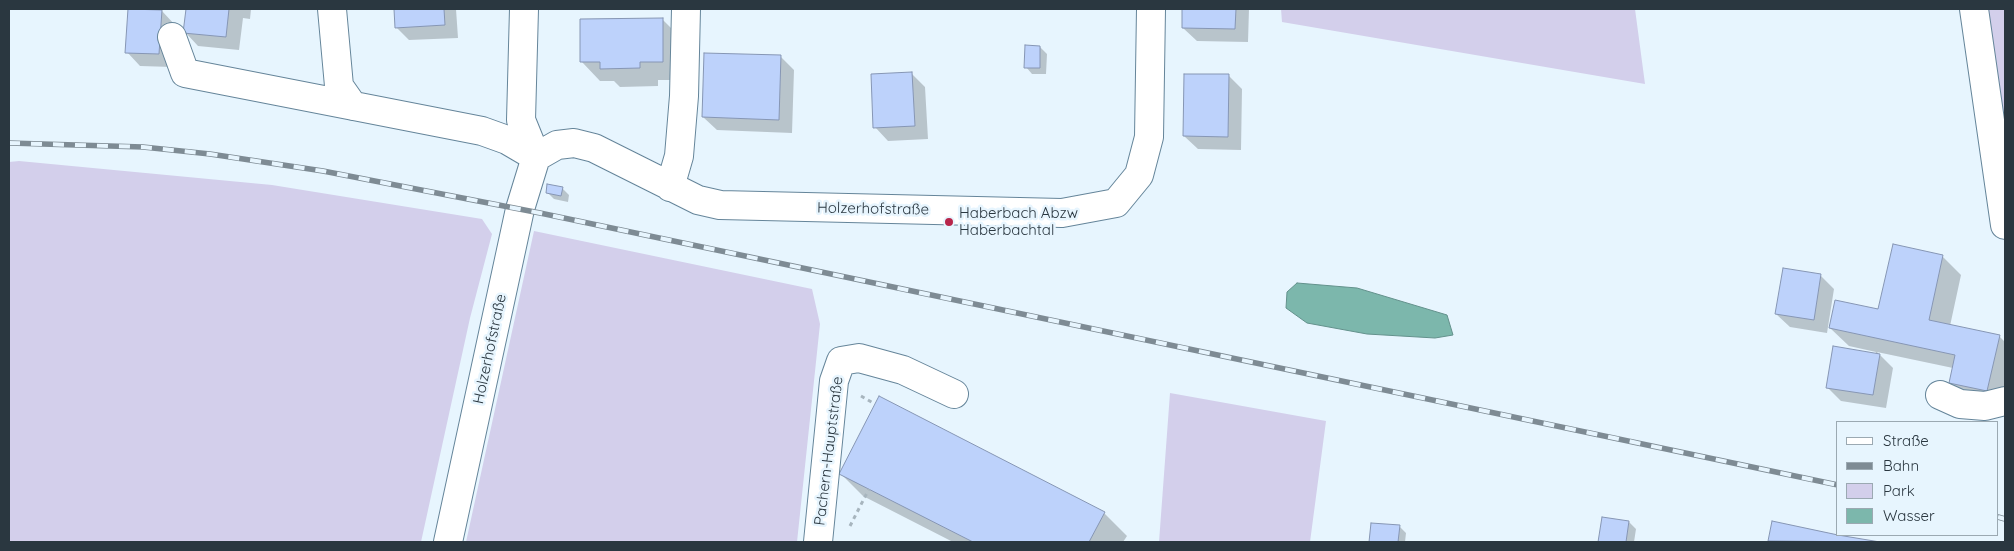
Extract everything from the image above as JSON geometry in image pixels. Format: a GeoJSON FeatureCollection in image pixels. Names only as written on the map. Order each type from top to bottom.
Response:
{"type":"FeatureCollection","features":[{"type":"Feature","properties":{"kind":"street"},"geometry":{"type":"LineString","coordinates":[[332,9],[339,86],[353,106]]}},
{"type":"Feature","properties":{"kind":"street"},"geometry":{"type":"LineString","coordinates":[[524,9],[521,120],[536,157]]}},
{"type":"Feature","properties":{"kind":"street"},"geometry":{"type":"LineString","coordinates":[[670,187],[679,156],[684,96],[686,9]]}},
{"type":"Feature","properties":{"kind":"street","name":"Holzerhofstraße"},"geometry":{"type":"LineString","coordinates":[[448,542],[520,209],[536,157],[557,145],[574,144],[594,148],[698,200],[720,206],[1062,213],[1116,203],[1139,175],[1149,137],[1151,9]]}},
{"type":"Feature","properties":{"kind":"street"},"geometry":{"type":"LineString","coordinates":[[1974,9],[2005,225]]}},
{"type":"Feature","properties":{"kind":"street"},"geometry":{"type":"LineString","coordinates":[[172,36],[185,73],[482,131],[507,140],[536,157]]}},
{"type":"Feature","properties":{"kind":"street","name":"Pachern-Hauptstraße"},"geometry":{"type":"LineString","coordinates":[[818,542],[834,382],[841,361],[859,358],[903,370],[954,394]]}},
{"type":"Feature","properties":{"kind":"street"},"geometry":{"type":"LineString","coordinates":[[1940,395],[1960,404],[1985,406],[2005,401]]}},
{"type":"Feature","properties":{"kind":"path"},"geometry":{"type":"LineString","coordinates":[[849,527],[869,489]]}},
{"type":"Feature","properties":{"kind":"green space"},"geometry":{"type":"Polygon","coordinates":[[[1281,9],[1635,9],[1645,84],[1282,22],[1281,9]]]}},
{"type":"Feature","properties":{"kind":"green space"},"geometry":{"type":"Polygon","coordinates":[[[1988,9],[2005,9],[2005,134],[1988,9]]]}},
{"type":"Feature","properties":{"kind":"green space"},"geometry":{"type":"Polygon","coordinates":[[[19,161],[272,185],[482,219],[492,234],[470,318],[421,542],[9,542],[9,162],[19,161]]]}},
{"type":"Feature","properties":{"kind":"green space"},"geometry":{"type":"Polygon","coordinates":[[[534,231],[812,289],[820,324],[797,542],[466,542],[534,231]]]}},
{"type":"Feature","properties":{"kind":"green space"},"geometry":{"type":"Polygon","coordinates":[[[1170,393],[1326,421],[1310,542],[1159,542],[1170,393]]]}},
{"type":"Feature","properties":{"kind":"water"},"geometry":{"type":"Polygon","coordinates":[[[1297,283],[1357,288],[1447,315],[1453,335],[1435,338],[1367,334],[1307,323],[1286,308],[1287,292],[1297,283]]]}},
{"type":"Feature","properties":{"kind":"building"},"geometry":{"type":"Polygon","coordinates":[[[128,9],[162,10],[159,54],[125,53],[128,9]]]}},
{"type":"Feature","properties":{"kind":"building"},"geometry":{"type":"Polygon","coordinates":[[[186,9],[229,9],[226,37],[183,33],[186,9]]]}},
{"type":"Feature","properties":{"kind":"building"},"geometry":{"type":"Polygon","coordinates":[[[394,9],[444,9],[445,25],[395,28],[394,9]]]}},
{"type":"Feature","properties":{"kind":"building"},"geometry":{"type":"Polygon","coordinates":[[[1182,9],[1236,9],[1235,29],[1182,28],[1182,9]]]}},
{"type":"Feature","properties":{"kind":"building"},"geometry":{"type":"Polygon","coordinates":[[[663,18],[663,62],[640,62],[640,68],[600,69],[600,62],[580,62],[580,19],[663,18]]]}},
{"type":"Feature","properties":{"kind":"building"},"geometry":{"type":"Polygon","coordinates":[[[1025,45],[1040,46],[1040,68],[1024,68],[1025,45]]]}},
{"type":"Feature","properties":{"kind":"building"},"geometry":{"type":"Polygon","coordinates":[[[704,53],[781,55],[779,120],[702,117],[704,53]]]}},
{"type":"Feature","properties":{"kind":"building"},"geometry":{"type":"Polygon","coordinates":[[[912,72],[915,126],[873,128],[871,74],[912,72]]]}},
{"type":"Feature","properties":{"kind":"building"},"geometry":{"type":"Polygon","coordinates":[[[1184,74],[1229,74],[1228,137],[1183,136],[1184,74]]]}},
{"type":"Feature","properties":{"kind":"building"},"geometry":{"type":"Polygon","coordinates":[[[547,184],[563,187],[561,196],[546,193],[547,184]]]}},
{"type":"Feature","properties":{"kind":"building"},"geometry":{"type":"Polygon","coordinates":[[[1893,244],[1943,255],[1929,320],[2000,335],[1987,391],[1949,383],[1955,355],[1829,328],[1835,300],[1878,309],[1893,244]]]}},
{"type":"Feature","properties":{"kind":"building"},"geometry":{"type":"Polygon","coordinates":[[[1783,268],[1821,274],[1814,320],[1775,314],[1783,268]]]}},
{"type":"Feature","properties":{"kind":"building"},"geometry":{"type":"Polygon","coordinates":[[[1833,346],[1880,354],[1873,395],[1826,388],[1833,346]]]}},
{"type":"Feature","properties":{"kind":"building"},"geometry":{"type":"Polygon","coordinates":[[[879,396],[1105,512],[1089,542],[973,542],[839,474],[879,396]]]}},
{"type":"Feature","properties":{"kind":"building"},"geometry":{"type":"Polygon","coordinates":[[[1602,517],[1629,521],[1626,542],[1598,542],[1602,517]]]}},
{"type":"Feature","properties":{"kind":"building"},"geometry":{"type":"Polygon","coordinates":[[[1772,521],[1836,536],[1880,542],[1768,541],[1772,521]]]}},
{"type":"Feature","properties":{"kind":"building"},"geometry":{"type":"Polygon","coordinates":[[[1371,523],[1400,525],[1398,542],[1369,542],[1371,523]]]}},
{"type":"Feature","properties":{"kind":"railway"},"geometry":{"type":"LineString","coordinates":[[9,143],[143,147],[210,154],[323,171],[540,213],[1836,485]]}},
{"type":"Feature","properties":{"kind":"railway"},"geometry":{"type":"LineString","coordinates":[[1999,517],[2005,519]]}},
{"type":"Feature","properties":{"kind":"place","name":"Haberbach Abzw Haberbachtal"},"geometry":{"type":"Point","coordinates":[949,222]}}]}
